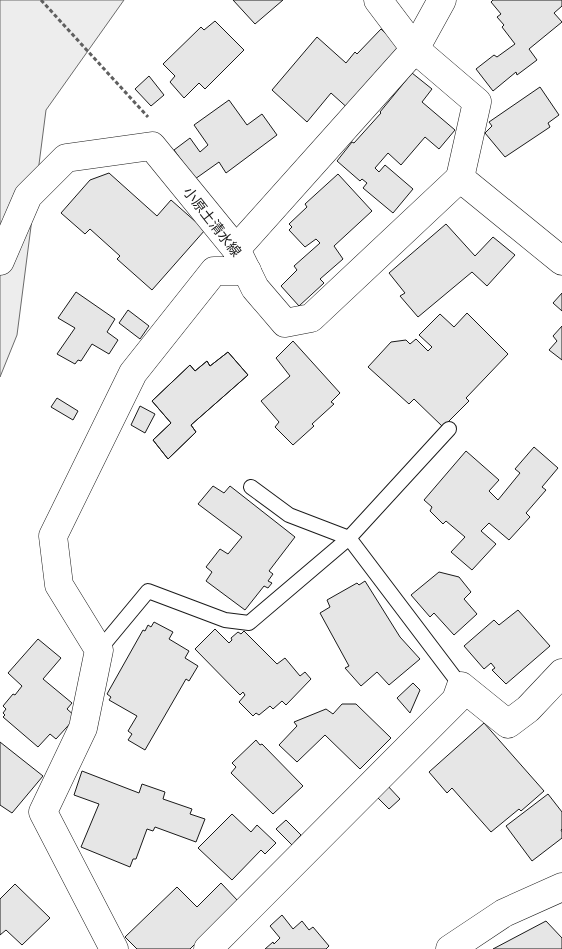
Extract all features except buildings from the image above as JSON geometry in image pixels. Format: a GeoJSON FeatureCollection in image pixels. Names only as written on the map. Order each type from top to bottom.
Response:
{"type":"FeatureCollection","features":[{"type":"Feature","properties":{"kind":"street"},"geometry":{"type":"LineString","coordinates":[[378,0],[415,50],[477,102],[460,178],[560,256]]}},
{"type":"Feature","properties":{"kind":"street"},"geometry":{"type":"LineString","coordinates":[[114,949],[43,812],[84,728],[100,650],[59,585],[54,536],[134,373],[214,271],[241,260],[415,50],[442,0]]}},
{"type":"Feature","properties":{"kind":"street","name":"小原土清水線"},"geometry":{"type":"LineString","coordinates":[[152,146],[241,260],[255,288],[285,323],[311,318],[460,178]]}},
{"type":"Feature","properties":{"kind":"street"},"geometry":{"type":"LineString","coordinates":[[0,261],[28,196],[66,158],[152,146]]}},
{"type":"Feature","properties":{"kind":"street"},"geometry":{"type":"LineString","coordinates":[[208,949],[456,700],[461,686],[508,724],[528,709],[562,673]]}},
{"type":"Feature","properties":{"kind":"street"},"geometry":{"type":"LineString","coordinates":[[450,949],[504,913],[562,887]]}},
{"type":"Feature","properties":{"kind":"lane"},"geometry":{"type":"LineString","coordinates":[[100,650],[148,591],[225,620],[249,623],[349,538],[449,429]]}},
{"type":"Feature","properties":{"kind":"lane"},"geometry":{"type":"LineString","coordinates":[[251,487],[289,515],[349,538],[461,686]]}},
{"type":"Feature","properties":{"kind":"path"},"geometry":{"type":"LineString","coordinates":[[40,0],[165,135],[152,146]]}},
{"type":"Feature","properties":{"kind":"shaded area"},"geometry":{"type":"Polygon","coordinates":[[[0,0],[124,0],[46,110],[17,335],[0,377],[0,0]]]}}]}
